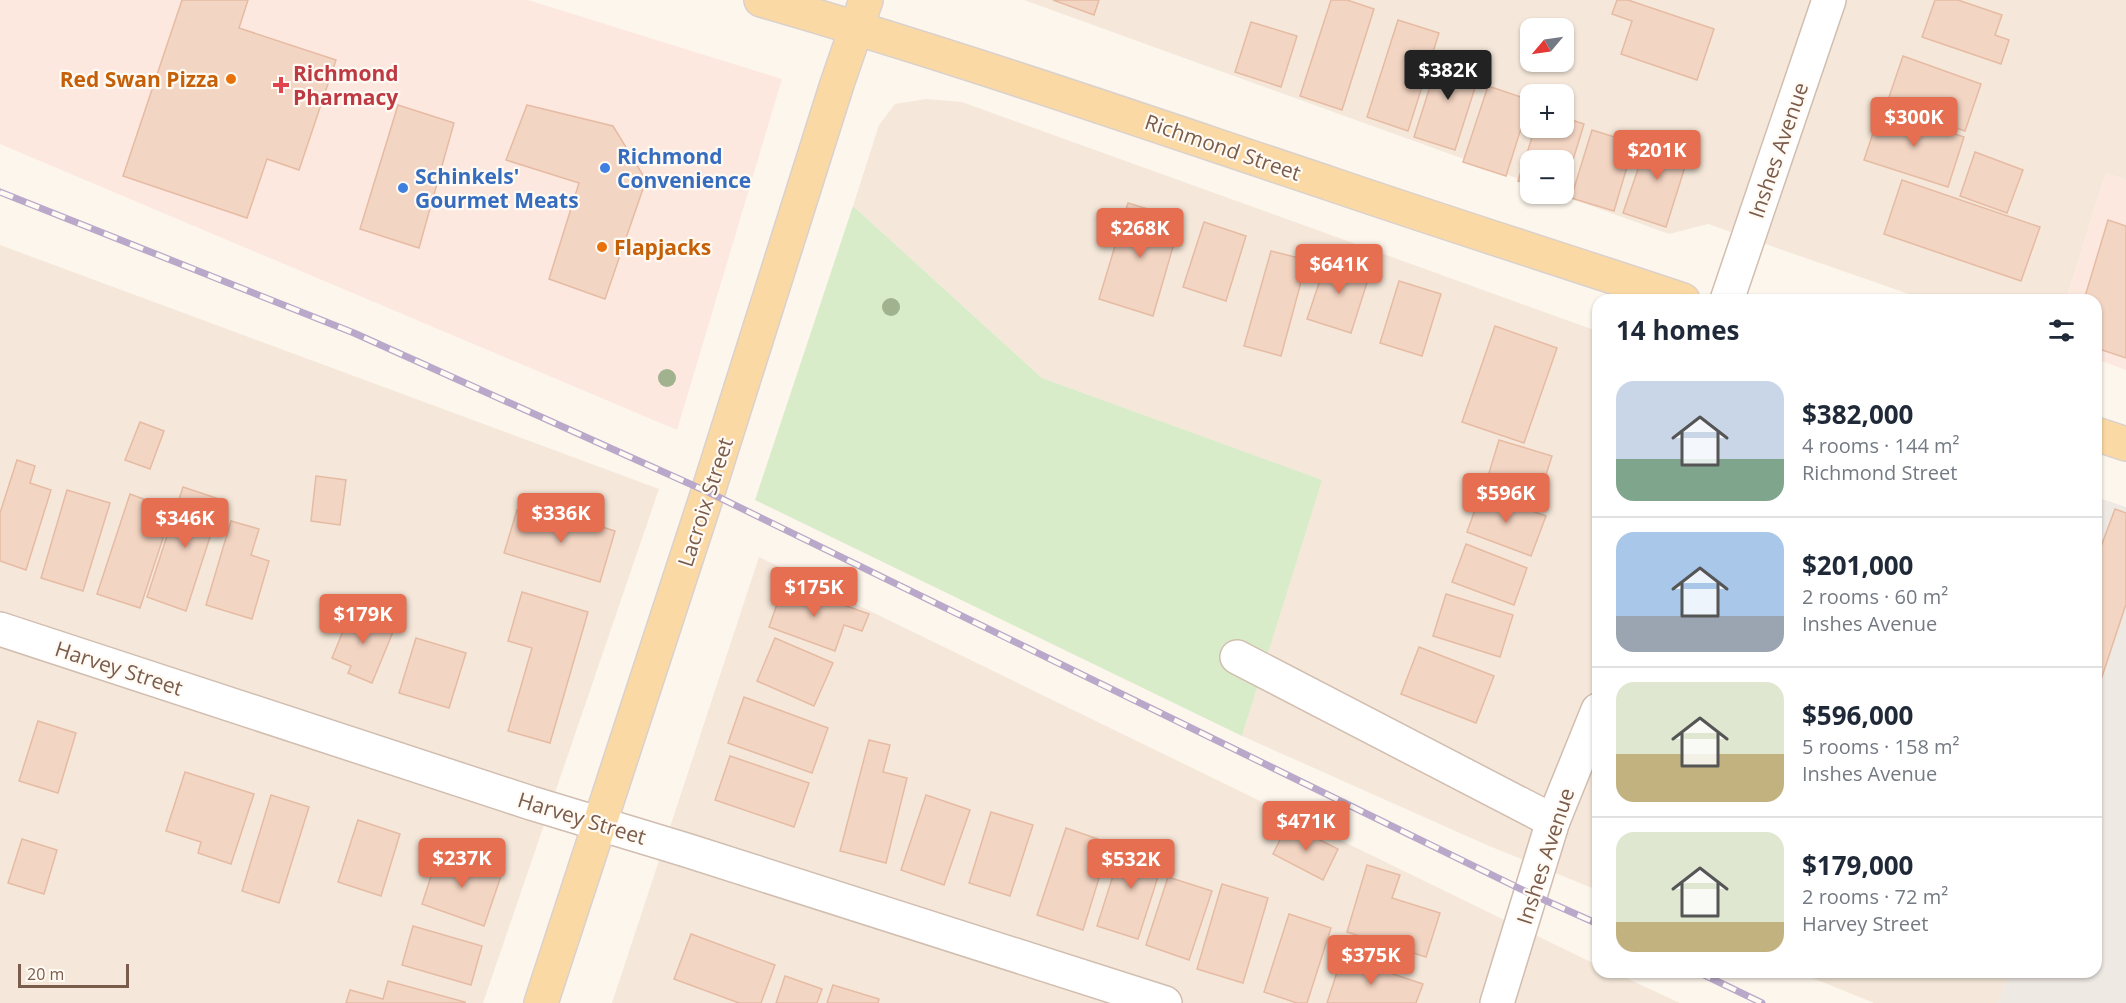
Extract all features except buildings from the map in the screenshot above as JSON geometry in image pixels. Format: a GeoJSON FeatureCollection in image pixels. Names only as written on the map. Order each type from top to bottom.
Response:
{"type":"FeatureCollection","features":[{"type":"Feature","properties":{"kind":"main road","name":"Richmond Street"},"geometry":{"type":"LineString","coordinates":[[761,0],[861,14],[1123,113],[1665,294]]}},
{"type":"Feature","properties":{"kind":"main road","name":"Lacroix Street"},"geometry":{"type":"LineString","coordinates":[[541,1003],[861,14]]}},
{"type":"Feature","properties":{"kind":"main road"},"geometry":{"type":"LineString","coordinates":[[2102,436],[2126,444]]}},
{"type":"Feature","properties":{"kind":"street","name":"Inshes Avenue"},"geometry":{"type":"LineString","coordinates":[[1729,294],[1829,0]]}},
{"type":"Feature","properties":{"kind":"street","name":"Harvey Street"},"geometry":{"type":"LineString","coordinates":[[0,629],[600,824],[1165,1003]]}},
{"type":"Feature","properties":{"kind":"street"},"geometry":{"type":"LineString","coordinates":[[1237,657],[1553,821]]}},
{"type":"Feature","properties":{"kind":"street","name":"Inshes Avenue"},"geometry":{"type":"LineString","coordinates":[[1497,1003],[1553,821],[1592,725]]}},
{"type":"Feature","properties":{"kind":"shaded area"},"geometry":{"type":"Polygon","coordinates":[[[0,0],[528,0],[782,79],[677,430],[0,144],[0,0]]]}},
{"type":"Feature","properties":{"kind":"shaded area"},"geometry":{"type":"Polygon","coordinates":[[[1024,0],[2126,0],[2126,180],[2106,173],[2068,294],[1909,294],[1708,224],[1669,234],[1574,200],[1574,150],[1520,150],[1520,179],[1024,0]]]}},
{"type":"Feature","properties":{"kind":"shaded area"},"geometry":{"type":"Polygon","coordinates":[[[926,99],[962,102],[1592,329],[1592,888],[1489,846],[1242,736],[1321,480],[1042,378],[853,206],[879,125],[895,104],[926,99]]]}},
{"type":"Feature","properties":{"kind":"shaded area"},"geometry":{"type":"Polygon","coordinates":[[[2106,173],[2126,180],[2126,370],[2102,361],[2102,294],[2068,294],[2106,173]]]}},
{"type":"Feature","properties":{"kind":"shaded area"},"geometry":{"type":"Polygon","coordinates":[[[0,245],[659,489],[483,1003],[0,1003],[0,245]]]}},
{"type":"Feature","properties":{"kind":"shaded area"},"geometry":{"type":"Polygon","coordinates":[[[2102,499],[2126,507],[2126,1003],[1998,1003],[2008,978],[2102,978],[2102,499]]]}},
{"type":"Feature","properties":{"kind":"shaded area"},"geometry":{"type":"Polygon","coordinates":[[[759,557],[1592,963],[1592,978],[1626,978],[1680,1003],[612,1003],[759,557]]]}},
{"type":"Feature","properties":{"kind":"shaded area"},"geometry":{"type":"Polygon","coordinates":[[[1813,978],[2008,978],[1998,1003],[1874,1003],[1813,978]]]}},
{"type":"Feature","properties":{"kind":"green space"},"geometry":{"type":"Polygon","coordinates":[[[853,206],[1042,378],[1322,480],[1242,736],[755,500],[853,206]]]}},
{"type":"Feature","properties":{"kind":"railway"},"geometry":{"type":"LineString","coordinates":[[0,192],[354,333],[708,492],[1531,894],[1592,921]]}},
{"type":"Feature","properties":{"kind":"railway"},"geometry":{"type":"LineString","coordinates":[[1710,978],[1762,1003]]}},
{"type":"Feature","properties":{"kind":"place","name":"Red Swan Pizza"},"geometry":{"type":"Point","coordinates":[231,79]}},
{"type":"Feature","properties":{"kind":"place","name":"Richmond Pharmacy"},"geometry":{"type":"Point","coordinates":[281,85]}},
{"type":"Feature","properties":{"kind":"place","name":"Richmond Convenience"},"geometry":{"type":"Point","coordinates":[605,168]}},
{"type":"Feature","properties":{"kind":"place","name":"Schinkels' Gourmet Meats"},"geometry":{"type":"Point","coordinates":[403,188]}},
{"type":"Feature","properties":{"kind":"place","name":"Flapjacks"},"geometry":{"type":"Point","coordinates":[602,247]}}]}
